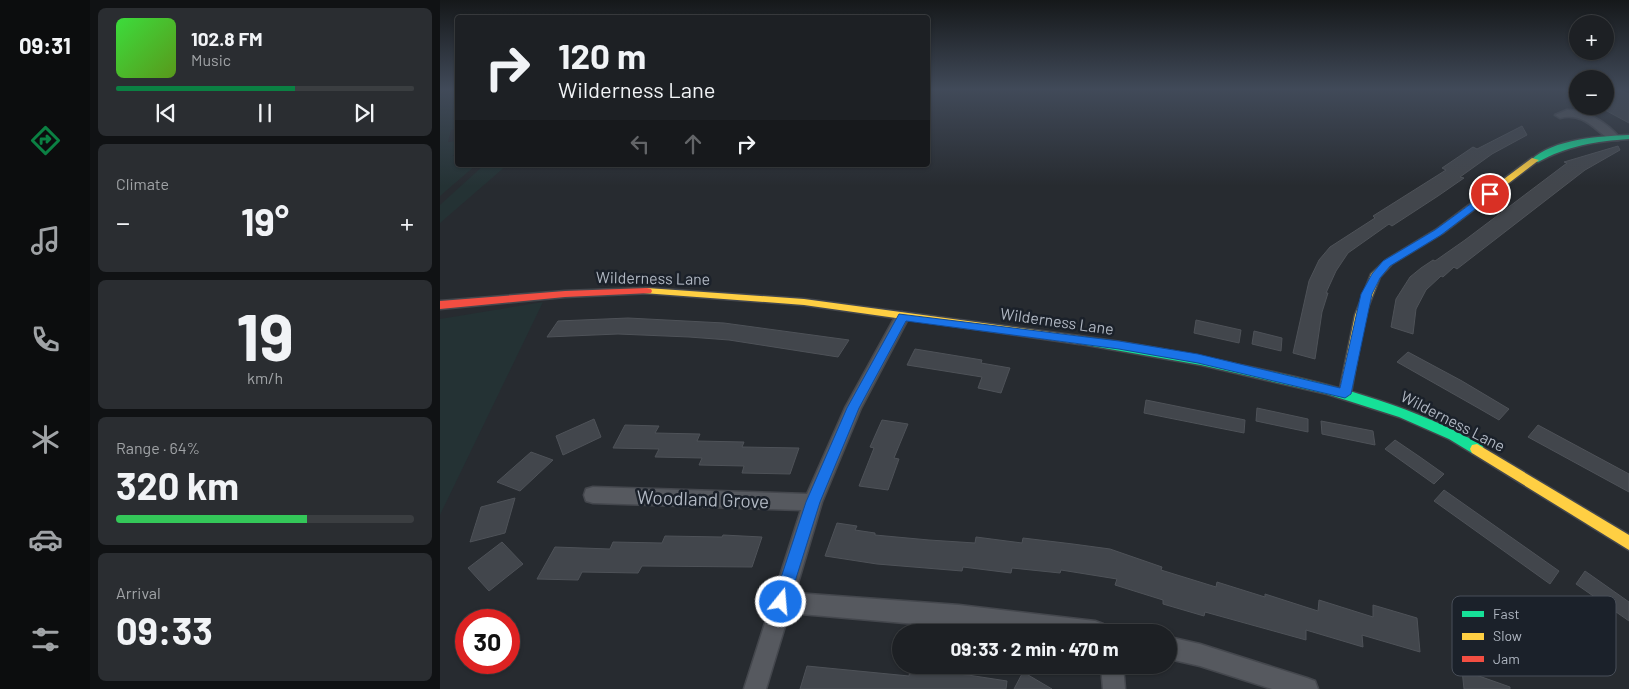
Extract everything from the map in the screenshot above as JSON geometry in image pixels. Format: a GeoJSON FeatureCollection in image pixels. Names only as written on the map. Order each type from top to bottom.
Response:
{"type":"FeatureCollection","features":[{"type":"Feature","properties":{"kind":"street"},"geometry":{"type":"LineString","coordinates":[[1592,122],[1615,138]]}},
{"type":"Feature","properties":{"kind":"street"},"geometry":{"type":"LineString","coordinates":[[1345,394],[1367,294],[1375,277],[1387,263],[1438,232],[1533,161],[1553,150],[1588,140],[1629,137]]}},
{"type":"Feature","properties":{"kind":"street","name":"Wilderness Lane"},"geometry":{"type":"LineString","coordinates":[[440,305],[565,294],[648,291],[804,302],[902,317],[1119,345],[1198,358],[1387,406],[1469,444],[1629,543]]}},
{"type":"Feature","properties":{"kind":"street"},"geometry":{"type":"LineString","coordinates":[[755,689],[813,502],[853,408],[902,317]]}},
{"type":"Feature","properties":{"kind":"street","name":"Woodland Grove"},"geometry":{"type":"LineString","coordinates":[[593,495],[813,502]]}},
{"type":"Feature","properties":{"kind":"street"},"geometry":{"type":"LineString","coordinates":[[781,602],[959,616],[1027,624]]}},
{"type":"Feature","properties":{"kind":"street"},"geometry":{"type":"LineString","coordinates":[[1177,650],[1200,655],[1307,689]]}},
{"type":"Feature","properties":{"kind":"street"},"geometry":{"type":"LineString","coordinates":[[1113,674],[1114,689]]}},
{"type":"Feature","properties":{"kind":"shaded area"},"geometry":{"type":"Polygon","coordinates":[[[440,122],[455,122],[455,129],[451,130],[448,142],[455,141],[455,154],[451,157],[455,155],[455,167],[474,167],[440,196],[440,122]]]}},
{"type":"Feature","properties":{"kind":"shaded area"},"geometry":{"type":"Polygon","coordinates":[[[482,167],[505,167],[440,223],[440,205],[482,167]]]}},
{"type":"Feature","properties":{"kind":"shaded area"},"geometry":{"type":"Polygon","coordinates":[[[543,302],[440,515],[440,319],[543,302]]]}},
{"type":"Feature","properties":{"kind":"building"},"geometry":{"type":"Polygon","coordinates":[[[1522,126],[1527,135],[1492,154],[1460,177],[1464,178],[1438,196],[1392,226],[1389,224],[1348,253],[1336,271],[1326,293],[1328,293],[1322,312],[1315,359],[1293,353],[1309,281],[1319,260],[1330,247],[1375,218],[1373,216],[1446,170],[1442,168],[1473,147],[1477,149],[1522,126]]]}},
{"type":"Feature","properties":{"kind":"building"},"geometry":{"type":"Polygon","coordinates":[[[1618,146],[1620,150],[1585,170],[1457,269],[1454,267],[1443,277],[1441,276],[1426,290],[1416,309],[1413,334],[1391,327],[1396,299],[1410,277],[1421,268],[1433,260],[1435,261],[1465,240],[1567,163],[1564,162],[1618,146]]]}},
{"type":"Feature","properties":{"kind":"building"},"geometry":{"type":"Polygon","coordinates":[[[628,318],[724,323],[849,340],[838,357],[729,340],[689,337],[618,334],[547,337],[558,321],[628,318]]]}},
{"type":"Feature","properties":{"kind":"building"},"geometry":{"type":"Polygon","coordinates":[[[1196,320],[1241,330],[1239,343],[1194,333],[1196,320]]]}},
{"type":"Feature","properties":{"kind":"building"},"geometry":{"type":"Polygon","coordinates":[[[1254,331],[1282,338],[1281,351],[1252,344],[1254,331]]]}},
{"type":"Feature","properties":{"kind":"building"},"geometry":{"type":"Polygon","coordinates":[[[915,349],[982,360],[981,363],[1010,368],[1001,393],[978,388],[982,377],[907,365],[915,349]]]}},
{"type":"Feature","properties":{"kind":"building"},"geometry":{"type":"Polygon","coordinates":[[[1408,352],[1509,409],[1499,420],[1397,362],[1408,352]]]}},
{"type":"Feature","properties":{"kind":"building"},"geometry":{"type":"Polygon","coordinates":[[[1146,400],[1245,420],[1244,433],[1144,413],[1146,400]]]}},
{"type":"Feature","properties":{"kind":"building"},"geometry":{"type":"Polygon","coordinates":[[[1257,408],[1308,419],[1308,432],[1256,421],[1257,408]]]}},
{"type":"Feature","properties":{"kind":"building"},"geometry":{"type":"Polygon","coordinates":[[[594,419],[601,437],[563,455],[556,436],[594,419]]]}},
{"type":"Feature","properties":{"kind":"building"},"geometry":{"type":"Polygon","coordinates":[[[882,420],[908,424],[894,458],[899,459],[888,490],[859,486],[874,448],[870,447],[882,420]]]}},
{"type":"Feature","properties":{"kind":"building"},"geometry":{"type":"Polygon","coordinates":[[[1321,421],[1373,431],[1375,445],[1322,434],[1321,421]]]}},
{"type":"Feature","properties":{"kind":"building"},"geometry":{"type":"Polygon","coordinates":[[[625,425],[659,426],[655,433],[700,434],[697,441],[744,442],[742,447],[799,448],[790,474],[742,473],[744,466],[699,465],[702,458],[655,457],[659,449],[613,448],[625,425]]]}},
{"type":"Feature","properties":{"kind":"building"},"geometry":{"type":"Polygon","coordinates":[[[1538,425],[1629,474],[1629,492],[1528,437],[1538,425]]]}},
{"type":"Feature","properties":{"kind":"building"},"geometry":{"type":"Polygon","coordinates":[[[1395,440],[1444,474],[1434,484],[1385,449],[1395,440]]]}},
{"type":"Feature","properties":{"kind":"building"},"geometry":{"type":"Polygon","coordinates":[[[531,452],[553,460],[520,491],[497,482],[531,452]]]}},
{"type":"Feature","properties":{"kind":"building"},"geometry":{"type":"Polygon","coordinates":[[[1444,490],[1559,571],[1550,584],[1434,501],[1444,490]]]}},
{"type":"Feature","properties":{"kind":"building"},"geometry":{"type":"Polygon","coordinates":[[[515,498],[505,533],[470,542],[481,507],[515,498]]]}},
{"type":"Feature","properties":{"kind":"building"},"geometry":{"type":"Polygon","coordinates":[[[837,523],[857,526],[855,530],[875,533],[875,535],[975,543],[976,537],[1022,543],[1023,538],[1110,549],[1162,567],[1161,570],[1216,587],[1217,582],[1265,597],[1265,594],[1318,611],[1319,600],[1373,617],[1373,605],[1417,618],[1420,652],[1362,635],[1363,647],[1306,630],[1306,640],[1205,612],[1204,616],[1163,604],[1163,600],[1115,585],[1117,579],[1061,570],[1060,573],[1012,568],[1011,573],[963,567],[962,571],[877,564],[825,556],[837,523]]]}},
{"type":"Feature","properties":{"kind":"building"},"geometry":{"type":"Polygon","coordinates":[[[723,535],[762,537],[752,567],[642,566],[638,573],[582,572],[578,580],[537,579],[555,547],[610,549],[613,542],[662,543],[665,536],[722,537],[723,535]]]}},
{"type":"Feature","properties":{"kind":"building"},"geometry":{"type":"Polygon","coordinates":[[[502,542],[523,564],[489,591],[468,568],[502,542]]]}},
{"type":"Feature","properties":{"kind":"building"},"geometry":{"type":"Polygon","coordinates":[[[1585,571],[1629,602],[1629,621],[1616,612],[1616,596],[1593,596],[1576,584],[1585,571]]]}},
{"type":"Feature","properties":{"kind":"building"},"geometry":{"type":"Polygon","coordinates":[[[807,666],[909,676],[909,674],[956,674],[1007,681],[1006,689],[800,689],[807,666]]]}},
{"type":"Feature","properties":{"kind":"building"},"geometry":{"type":"Polygon","coordinates":[[[1022,674],[1026,674],[1052,689],[1014,689],[1022,674]]]}},
{"type":"Feature","properties":{"kind":"building"},"geometry":{"type":"Polygon","coordinates":[[[1463,676],[1479,676],[1510,687],[1510,689],[1464,689],[1463,676]]]}},
{"type":"Feature","properties":{"kind":"traffic: fast"},"geometry":{"type":"LineString","coordinates":[[1535,160],[1557,149],[1580,142],[1604,138],[1629,137]]}},
{"type":"Feature","properties":{"kind":"traffic: fast"},"geometry":{"type":"LineString","coordinates":[[1079,340],[1177,356],[1274,376],[1353,396],[1404,413],[1453,435],[1477,449]]}},
{"type":"Feature","properties":{"kind":"traffic: slow"},"geometry":{"type":"LineString","coordinates":[[1345,393],[1360,315],[1375,276],[1389,262],[1440,231],[1535,160]]}},
{"type":"Feature","properties":{"kind":"traffic: slow"},"geometry":{"type":"LineString","coordinates":[[647,291],[804,302],[1079,340]]}},
{"type":"Feature","properties":{"kind":"traffic: slow"},"geometry":{"type":"LineString","coordinates":[[1477,449],[1629,543]]}},
{"type":"Feature","properties":{"kind":"traffic: jam"},"geometry":{"type":"LineString","coordinates":[[440,305],[565,294],[647,291]]}},
{"type":"Feature","properties":{"kind":"route"},"geometry":{"type":"LineString","coordinates":[[781,602],[813,502],[853,408],[902,317],[1119,345],[1198,358],[1345,394],[1367,294],[1375,277],[1387,263],[1438,232],[1490,194]]}}]}
